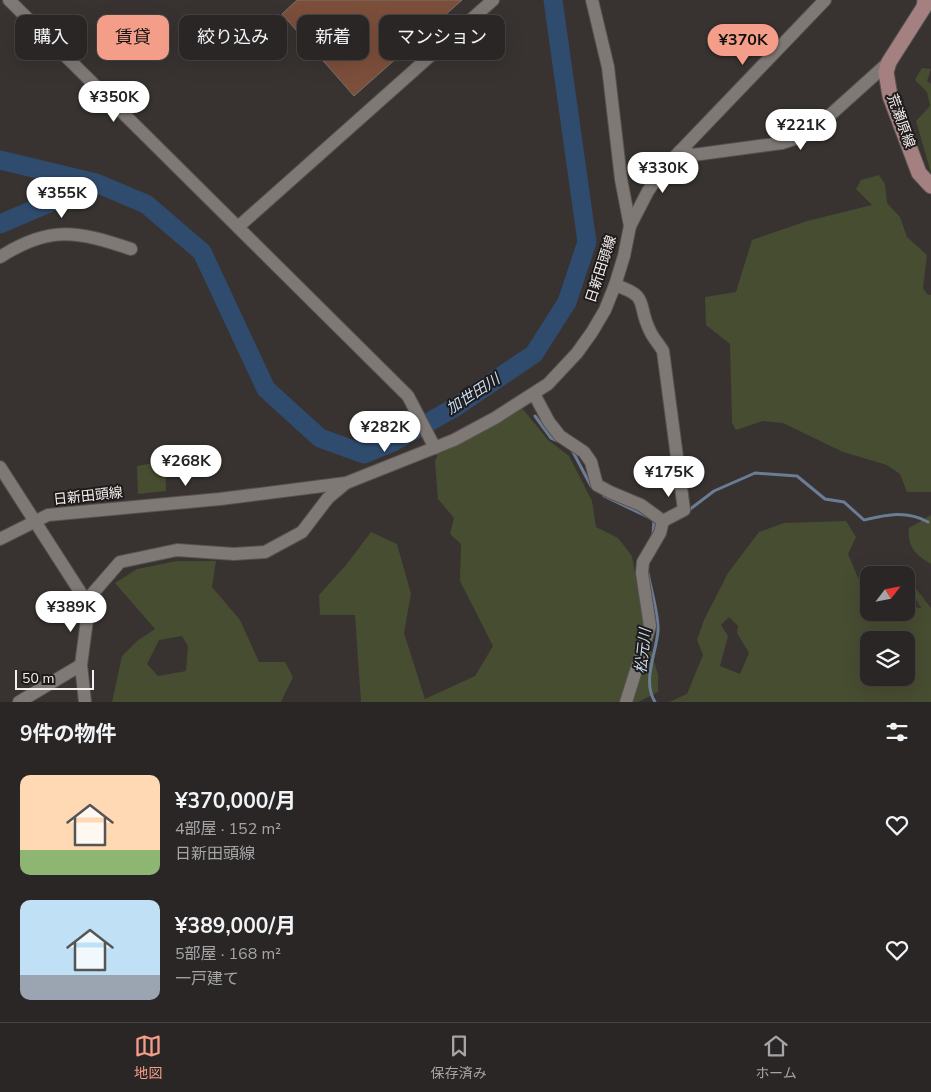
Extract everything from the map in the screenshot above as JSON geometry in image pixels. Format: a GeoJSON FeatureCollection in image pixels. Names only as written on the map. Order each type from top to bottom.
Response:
{"type":"FeatureCollection","features":[{"type":"Feature","properties":{"kind":"street"},"geometry":{"type":"LineString","coordinates":[[9,0],[408,397],[433,446]]}},
{"type":"Feature","properties":{"kind":"street"},"geometry":{"type":"LineString","coordinates":[[238,227],[493,0]]}},
{"type":"Feature","properties":{"kind":"street"},"geometry":{"type":"LineString","coordinates":[[592,0],[608,67],[621,179],[630,226]]}},
{"type":"Feature","properties":{"kind":"street","name":"日新田頭線"},"geometry":{"type":"LineString","coordinates":[[0,539],[48,515],[220,499],[346,483],[495,418],[534,394],[548,384],[577,353],[605,310],[624,256],[630,226],[648,191],[663,169],[825,0]]}},
{"type":"Feature","properties":{"kind":"street"},"geometry":{"type":"LineString","coordinates":[[680,151],[693,155],[782,143],[809,134],[889,62],[924,7],[925,0]]}},
{"type":"Feature","properties":{"kind":"street","name":"荒瀬原線"},"geometry":{"type":"LineString","coordinates":[[889,62],[886,72],[890,96],[919,173],[931,186]]}},
{"type":"Feature","properties":{"kind":"street"},"geometry":{"type":"LineString","coordinates":[[0,257],[36,238],[64,233],[90,236],[131,249]]}},
{"type":"Feature","properties":{"kind":"street"},"geometry":{"type":"LineString","coordinates":[[615,285],[633,291],[639,297],[650,333],[663,351],[684,510],[663,521],[660,532],[643,562],[642,573],[650,626],[626,702]]}},
{"type":"Feature","properties":{"kind":"street"},"geometry":{"type":"LineString","coordinates":[[534,394],[560,436],[584,452],[591,462],[597,485],[642,505],[663,521]]}},
{"type":"Feature","properties":{"kind":"street"},"geometry":{"type":"LineString","coordinates":[[0,467],[86,601],[88,612],[81,665],[85,702]]}},
{"type":"Feature","properties":{"kind":"street"},"geometry":{"type":"LineString","coordinates":[[86,601],[120,562],[177,550],[234,554],[265,552],[302,532],[328,498],[346,483]]}},
{"type":"Feature","properties":{"kind":"street"},"geometry":{"type":"LineString","coordinates":[[19,702],[81,665]]}},
{"type":"Feature","properties":{"kind":"green space"},"geometry":{"type":"Polygon","coordinates":[[[922,68],[931,69],[927,81],[931,84],[931,173],[916,121],[930,106],[927,92],[915,80],[922,68]]]}},
{"type":"Feature","properties":{"kind":"green space"},"geometry":{"type":"Polygon","coordinates":[[[879,175],[885,184],[887,203],[900,217],[907,237],[927,255],[923,288],[927,294],[931,295],[931,492],[907,492],[900,474],[887,465],[843,452],[783,423],[763,421],[736,430],[732,423],[730,344],[706,325],[705,297],[736,292],[752,240],[807,221],[872,205],[856,189],[861,180],[879,175]]]}},
{"type":"Feature","properties":{"kind":"green space"},"geometry":{"type":"Polygon","coordinates":[[[522,408],[548,440],[569,456],[592,501],[596,527],[618,538],[632,556],[644,626],[658,675],[658,692],[638,702],[361,702],[355,615],[320,615],[319,595],[346,565],[371,532],[397,544],[411,594],[404,633],[425,699],[475,676],[493,646],[460,581],[461,544],[450,534],[454,518],[438,499],[435,461],[439,452],[522,408]]]}},
{"type":"Feature","properties":{"kind":"green space"},"geometry":{"type":"Polygon","coordinates":[[[165,461],[166,491],[138,494],[137,466],[165,461]]]}},
{"type":"Feature","properties":{"kind":"green space"},"geometry":{"type":"Polygon","coordinates":[[[931,515],[931,564],[914,550],[909,540],[909,528],[931,515]]]}},
{"type":"Feature","properties":{"kind":"green space"},"geometry":{"type":"Polygon","coordinates":[[[846,521],[856,537],[848,554],[860,582],[860,621],[915,621],[915,607],[921,608],[915,598],[915,587],[931,608],[931,702],[669,702],[687,694],[703,655],[697,640],[704,620],[728,573],[759,532],[784,523],[846,521]],[[729,617],[721,625],[728,636],[720,666],[740,674],[749,653],[737,633],[738,626],[729,617]]]}},
{"type":"Feature","properties":{"kind":"green space"},"geometry":{"type":"Polygon","coordinates":[[[177,561],[216,561],[212,587],[240,620],[259,662],[285,662],[293,677],[281,702],[112,702],[122,656],[137,641],[155,629],[115,583],[137,569],[177,561]],[[182,636],[159,640],[147,664],[158,676],[186,671],[188,646],[182,636]]]}},
{"type":"Feature","properties":{"kind":"building"},"geometry":{"type":"Polygon","coordinates":[[[297,0],[462,0],[445,15],[379,15],[379,60],[394,60],[354,96],[322,60],[369,60],[369,15],[297,15],[297,31],[287,20],[287,15],[282,14],[297,0]]]}},
{"type":"Feature","properties":{"kind":"waterway","name":"加世田川"},"geometry":{"type":"LineString","coordinates":[[0,160],[96,183],[146,204],[202,252],[266,389],[320,438],[364,454],[393,442],[454,408],[534,354],[567,302],[587,242],[553,0]]}},
{"type":"Feature","properties":{"kind":"waterway"},"geometry":{"type":"LineString","coordinates":[[0,224],[96,183]]}},
{"type":"Feature","properties":{"kind":"waterway","name":"松元川"},"geometry":{"type":"LineString","coordinates":[[535,416],[551,438],[558,441]]}},
{"type":"Feature","properties":{"kind":"waterway","name":"松元川"},"geometry":{"type":"LineString","coordinates":[[572,450],[591,486]]}},
{"type":"Feature","properties":{"kind":"waterway"},"geometry":{"type":"LineString","coordinates":[[689,510],[714,491],[755,473],[797,476],[825,499],[844,502],[864,520],[888,515],[904,515],[920,518],[928,522]]}},
{"type":"Feature","properties":{"kind":"waterway","name":"松元川"},"geometry":{"type":"LineString","coordinates":[[604,496],[648,517]]}},
{"type":"Feature","properties":{"kind":"waterway","name":"松元川"},"geometry":{"type":"LineString","coordinates":[[653,535],[654,519]]}},
{"type":"Feature","properties":{"kind":"waterway","name":"松元川"},"geometry":{"type":"LineString","coordinates":[[648,573],[658,625],[650,676],[651,694],[655,702]]}}]}
